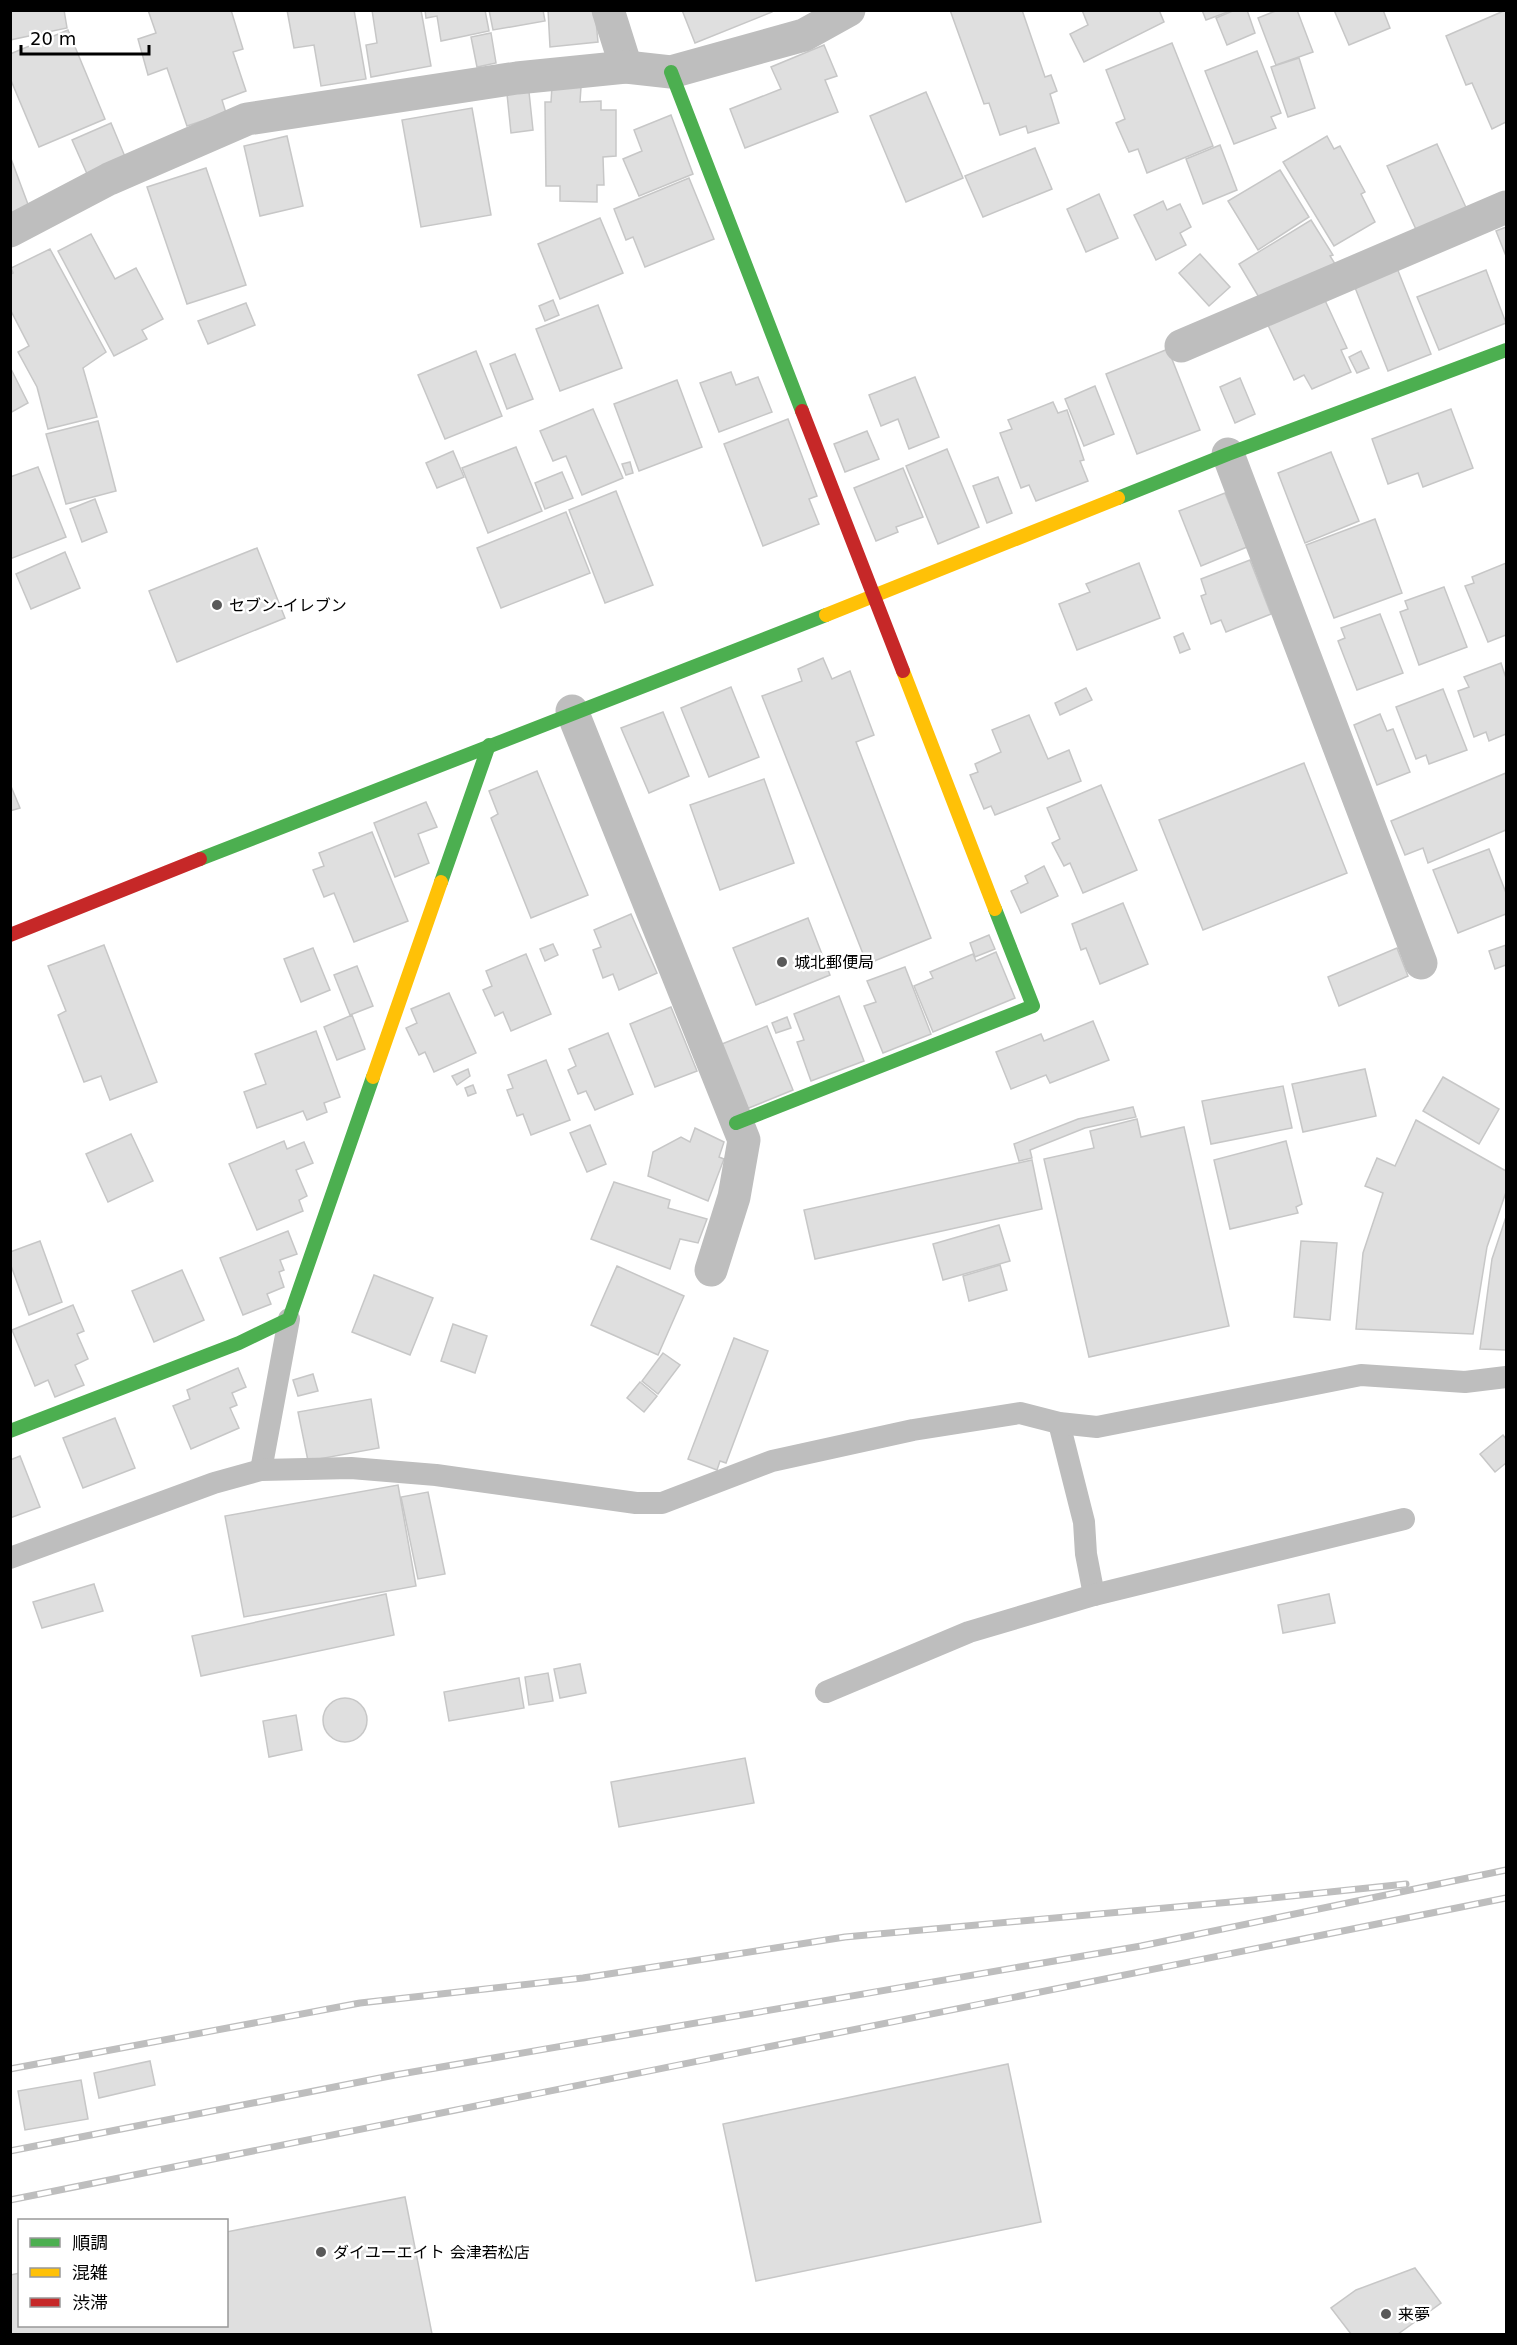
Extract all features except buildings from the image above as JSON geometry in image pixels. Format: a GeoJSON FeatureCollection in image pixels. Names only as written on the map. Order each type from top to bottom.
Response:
{"type":"FeatureCollection","features":[{"type":"Feature","properties":{"kind":"street"},"geometry":{"type":"LineString","coordinates":[[608,10],[626,67]]}},
{"type":"Feature","properties":{"kind":"street"},"geometry":{"type":"LineString","coordinates":[[10,231],[109,179],[247,119],[516,78],[626,67],[671,72],[804,35],[849,10]]}},
{"type":"Feature","properties":{"kind":"street"},"geometry":{"type":"LineString","coordinates":[[671,72],[1033,1006],[736,1123]]}},
{"type":"Feature","properties":{"kind":"street"},"geometry":{"type":"LineString","coordinates":[[1181,345],[1506,207]]}},
{"type":"Feature","properties":{"kind":"street"},"geometry":{"type":"LineString","coordinates":[[10,935],[573,711],[874,596],[1228,454],[1506,350]]}},
{"type":"Feature","properties":{"kind":"street"},"geometry":{"type":"LineString","coordinates":[[1228,454],[1421,963]]}},
{"type":"Feature","properties":{"kind":"street"},"geometry":{"type":"LineString","coordinates":[[573,711],[744,1140],[735,1197],[711,1269]]}},
{"type":"Feature","properties":{"kind":"street"},"geometry":{"type":"LineString","coordinates":[[10,1431],[239,1343],[289,1319],[489,745]]}},
{"type":"Feature","properties":{"kind":"lane"},"geometry":{"type":"LineString","coordinates":[[261,1470],[289,1319]]}},
{"type":"Feature","properties":{"kind":"lane"},"geometry":{"type":"LineString","coordinates":[[10,1558],[214,1483],[261,1470],[351,1468],[436,1475],[636,1503],[662,1503],[772,1461],[913,1430],[1020,1413],[1059,1423],[1097,1427],[1361,1375],[1466,1382],[1506,1377]]}},
{"type":"Feature","properties":{"kind":"lane"},"geometry":{"type":"LineString","coordinates":[[1059,1423],[1084,1522],[1086,1554],[1094,1595]]}},
{"type":"Feature","properties":{"kind":"lane"},"geometry":{"type":"LineString","coordinates":[[826,1692],[969,1632],[1094,1595],[1404,1519]]}},
{"type":"Feature","properties":{"kind":"railway"},"geometry":{"type":"LineString","coordinates":[[10,2151],[395,2075],[1141,1946],[1506,1870]]}},
{"type":"Feature","properties":{"kind":"railway"},"geometry":{"type":"LineString","coordinates":[[10,2069],[360,2003],[583,1978],[845,1937],[1406,1884]]}},
{"type":"Feature","properties":{"kind":"railway"},"geometry":{"type":"LineString","coordinates":[[10,2200],[1506,1898]]}},
{"type":"Feature","properties":{"kind":"traffic: fast"},"geometry":{"type":"LineString","coordinates":[[671,72],[802,411]]}},
{"type":"Feature","properties":{"kind":"traffic: fast"},"geometry":{"type":"LineString","coordinates":[[1118,498],[1228,454],[1506,350]]}},
{"type":"Feature","properties":{"kind":"traffic: fast"},"geometry":{"type":"LineString","coordinates":[[200,859],[826,615]]}},
{"type":"Feature","properties":{"kind":"traffic: fast"},"geometry":{"type":"LineString","coordinates":[[441,882],[489,745]]}},
{"type":"Feature","properties":{"kind":"traffic: fast"},"geometry":{"type":"LineString","coordinates":[[736,1123],[1033,1006],[995,909]]}},
{"type":"Feature","properties":{"kind":"traffic: fast"},"geometry":{"type":"LineString","coordinates":[[10,1431],[239,1343],[289,1319],[373,1077]]}},
{"type":"Feature","properties":{"kind":"traffic: slow"},"geometry":{"type":"LineString","coordinates":[[826,615],[1118,498]]}},
{"type":"Feature","properties":{"kind":"traffic: slow"},"geometry":{"type":"LineString","coordinates":[[903,671],[995,909]]}},
{"type":"Feature","properties":{"kind":"traffic: slow"},"geometry":{"type":"LineString","coordinates":[[373,1077],[441,882]]}},
{"type":"Feature","properties":{"kind":"traffic: jam"},"geometry":{"type":"LineString","coordinates":[[802,411],[903,671]]}},
{"type":"Feature","properties":{"kind":"traffic: jam"},"geometry":{"type":"LineString","coordinates":[[10,935],[200,859]]}},
{"type":"Feature","properties":{"kind":"place","name":"セブン-イレブン"},"geometry":{"type":"Point","coordinates":[217,605]}},
{"type":"Feature","properties":{"kind":"place","name":"城北郵便局"},"geometry":{"type":"Point","coordinates":[782,962]}},
{"type":"Feature","properties":{"kind":"place","name":"ダイユーエイト 会津若松店"},"geometry":{"type":"Point","coordinates":[321,2252]}},
{"type":"Feature","properties":{"kind":"place","name":"来夢"},"geometry":{"type":"Point","coordinates":[1386,2314]}}]}
